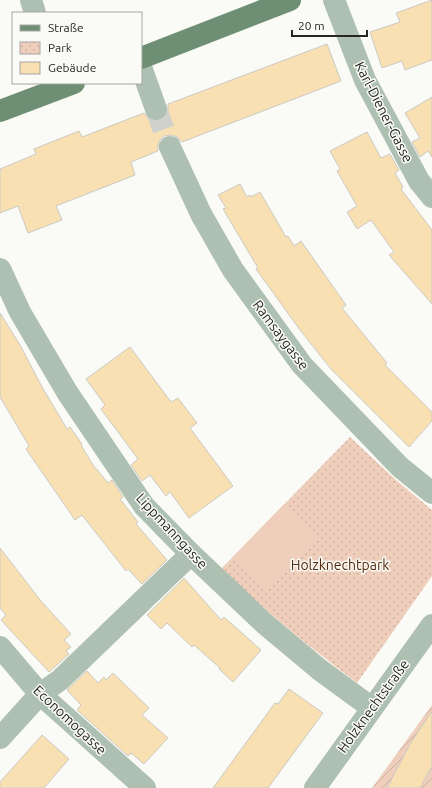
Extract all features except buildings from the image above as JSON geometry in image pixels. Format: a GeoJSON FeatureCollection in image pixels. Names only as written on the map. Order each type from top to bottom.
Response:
{"type":"FeatureCollection","features":[{"type":"Feature","properties":{"kind":"main road"},"geometry":{"type":"LineString","coordinates":[[142,58],[290,0]]}},
{"type":"Feature","properties":{"kind":"main road"},"geometry":{"type":"LineString","coordinates":[[0,111],[65,85]]}},
{"type":"Feature","properties":{"kind":"street"},"geometry":{"type":"LineString","coordinates":[[31,0],[35,12]]}},
{"type":"Feature","properties":{"kind":"street","name":"Karl-Diener-Gasse"},"geometry":{"type":"LineString","coordinates":[[334,0],[365,80],[419,181],[432,197]]}},
{"type":"Feature","properties":{"kind":"street"},"geometry":{"type":"LineString","coordinates":[[142,70],[156,109]]}},
{"type":"Feature","properties":{"kind":"street","name":"Ramsaygasse"},"geometry":{"type":"LineString","coordinates":[[170,147],[201,214],[233,270],[302,366],[400,467],[432,492]]}},
{"type":"Feature","properties":{"kind":"street","name":"Lippmanngasse"},"geometry":{"type":"LineString","coordinates":[[0,270],[20,312],[66,392],[144,506],[191,554],[265,624],[320,670],[372,708]]}},
{"type":"Feature","properties":{"kind":"street"},"geometry":{"type":"LineString","coordinates":[[0,738],[40,694],[60,680],[191,554]]}},
{"type":"Feature","properties":{"kind":"street","name":"Holzknechtstraße"},"geometry":{"type":"LineString","coordinates":[[315,788],[432,625]]}},
{"type":"Feature","properties":{"kind":"street","name":"Economogasse"},"geometry":{"type":"LineString","coordinates":[[0,647],[40,694],[145,788]]}},
{"type":"Feature","properties":{"kind":"green space","name":"Holzknechtpark"},"geometry":{"type":"Polygon","coordinates":[[[350,437],[396,480],[432,510],[432,576],[357,683],[287,628],[221,569],[350,437]]]}},
{"type":"Feature","properties":{"kind":"green space"},"geometry":{"type":"Polygon","coordinates":[[[284,504],[317,536],[265,590],[232,558],[284,504]]]}},
{"type":"Feature","properties":{"kind":"green space"},"geometry":{"type":"Polygon","coordinates":[[[432,705],[432,788],[372,788],[432,705]]]}},
{"type":"Feature","properties":{"kind":"tunnel"},"geometry":{"type":"LineString","coordinates":[[156,109],[170,147]]}}]}
